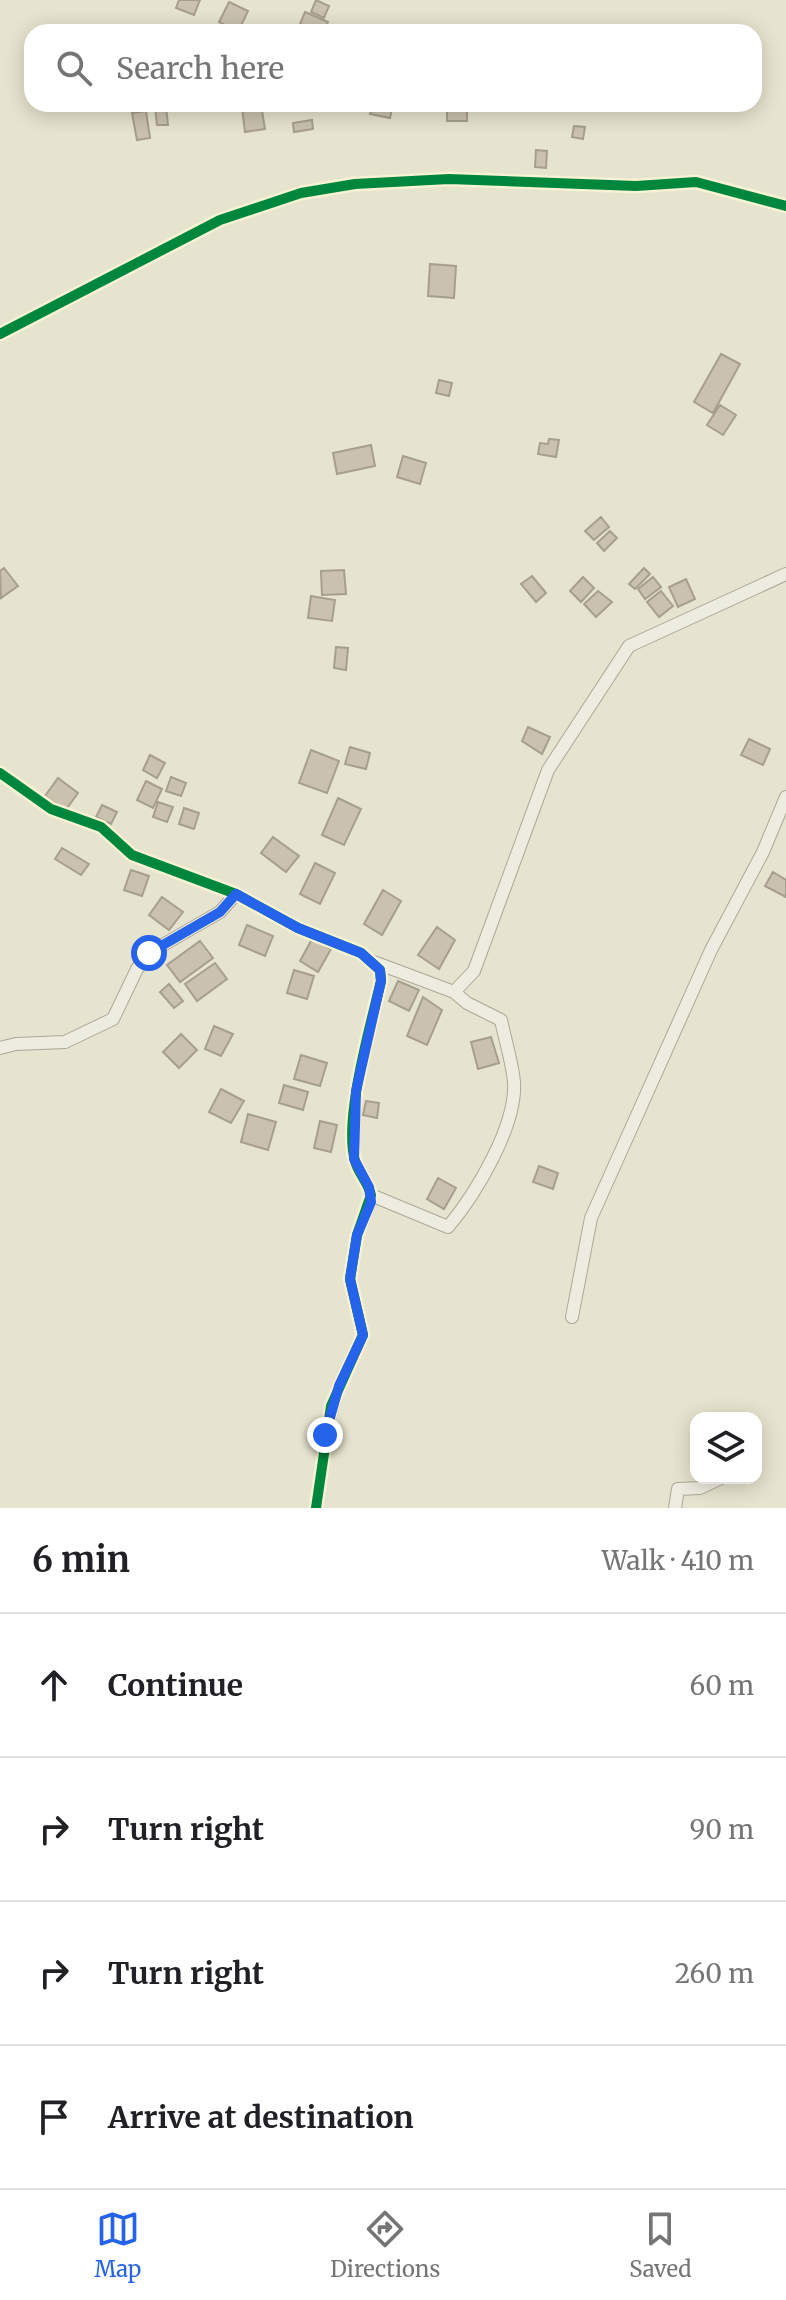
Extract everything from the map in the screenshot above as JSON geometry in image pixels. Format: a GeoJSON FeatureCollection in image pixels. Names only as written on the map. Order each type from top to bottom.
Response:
{"type":"FeatureCollection","features":[{"type":"Feature","properties":{"kind":"street"},"geometry":{"type":"LineString","coordinates":[[0,334],[220,220],[301,193],[355,184],[449,179],[636,186],[696,182],[786,206]]}},
{"type":"Feature","properties":{"kind":"street"},"geometry":{"type":"LineString","coordinates":[[454,992],[474,971],[548,770],[629,646],[786,574]]}},
{"type":"Feature","properties":{"kind":"street"},"geometry":{"type":"LineString","coordinates":[[0,773],[51,809],[101,827],[132,855],[236,894],[298,928],[454,992],[467,1003],[501,1020],[514,1084],[506,1124],[472,1199],[448,1227],[371,1195]]}},
{"type":"Feature","properties":{"kind":"street"},"geometry":{"type":"LineString","coordinates":[[572,1317],[591,1218],[711,950],[763,852],[786,797]]}},
{"type":"Feature","properties":{"kind":"street"},"geometry":{"type":"LineString","coordinates":[[0,1048],[16,1044],[65,1042],[113,1019],[137,969],[149,953],[220,912],[236,894]]}},
{"type":"Feature","properties":{"kind":"street"},"geometry":{"type":"LineString","coordinates":[[316,1508],[331,1406],[363,1335],[350,1279],[357,1235],[369,1208],[371,1195],[354,1159],[354,1146],[356,1091],[381,981],[380,970],[374,961]]}},
{"type":"Feature","properties":{"kind":"street"},"geometry":{"type":"LineString","coordinates":[[675,1508],[678,1489],[700,1488],[708,1484]]}},
{"type":"Feature","properties":{"kind":"building"},"geometry":{"type":"Polygon","coordinates":[[[179,0],[200,0],[194,15],[176,8],[179,0]]]}},
{"type":"Feature","properties":{"kind":"building"},"geometry":{"type":"Polygon","coordinates":[[[316,0],[329,6],[324,18],[311,12],[316,0]]]}},
{"type":"Feature","properties":{"kind":"building"},"geometry":{"type":"Polygon","coordinates":[[[229,2],[248,11],[242,24],[219,22],[229,2]]]}},
{"type":"Feature","properties":{"kind":"building"},"geometry":{"type":"Polygon","coordinates":[[[305,12],[328,22],[327,24],[300,24],[305,12]]]}},
{"type":"Feature","properties":{"kind":"building"},"geometry":{"type":"Polygon","coordinates":[[[146,112],[150,138],[137,140],[132,113],[146,112]]]}},
{"type":"Feature","properties":{"kind":"building"},"geometry":{"type":"Polygon","coordinates":[[[156,112],[167,112],[168,125],[157,125],[156,112]]]}},
{"type":"Feature","properties":{"kind":"building"},"geometry":{"type":"Polygon","coordinates":[[[242,112],[262,112],[265,129],[245,132],[242,112]]]}},
{"type":"Feature","properties":{"kind":"building"},"geometry":{"type":"Polygon","coordinates":[[[371,112],[391,112],[390,118],[371,112]]]}},
{"type":"Feature","properties":{"kind":"building"},"geometry":{"type":"Polygon","coordinates":[[[447,112],[467,112],[467,121],[447,121],[447,112]]]}},
{"type":"Feature","properties":{"kind":"building"},"geometry":{"type":"Polygon","coordinates":[[[312,120],[313,129],[294,132],[293,123],[312,120]]]}},
{"type":"Feature","properties":{"kind":"building"},"geometry":{"type":"Polygon","coordinates":[[[574,126],[585,127],[583,139],[572,137],[574,126]]]}},
{"type":"Feature","properties":{"kind":"building"},"geometry":{"type":"Polygon","coordinates":[[[536,150],[547,151],[546,168],[535,167],[536,150]]]}},
{"type":"Feature","properties":{"kind":"building"},"geometry":{"type":"Polygon","coordinates":[[[430,264],[456,266],[454,298],[428,296],[430,264]]]}},
{"type":"Feature","properties":{"kind":"building"},"geometry":{"type":"Polygon","coordinates":[[[721,354],[740,364],[713,413],[694,402],[721,354]]]}},
{"type":"Feature","properties":{"kind":"building"},"geometry":{"type":"Polygon","coordinates":[[[439,380],[452,383],[449,396],[436,393],[439,380]]]}},
{"type":"Feature","properties":{"kind":"building"},"geometry":{"type":"Polygon","coordinates":[[[720,405],[736,415],[723,435],[707,425],[720,405]]]}},
{"type":"Feature","properties":{"kind":"building"},"geometry":{"type":"Polygon","coordinates":[[[549,439],[559,440],[556,457],[538,454],[540,443],[548,444],[549,439]]]}},
{"type":"Feature","properties":{"kind":"building"},"geometry":{"type":"Polygon","coordinates":[[[371,445],[375,466],[337,474],[333,453],[371,445]]]}},
{"type":"Feature","properties":{"kind":"building"},"geometry":{"type":"Polygon","coordinates":[[[403,456],[426,463],[420,484],[397,477],[403,456]]]}},
{"type":"Feature","properties":{"kind":"building"},"geometry":{"type":"Polygon","coordinates":[[[601,517],[609,527],[594,540],[585,531],[601,517]]]}},
{"type":"Feature","properties":{"kind":"building"},"geometry":{"type":"Polygon","coordinates":[[[610,531],[617,538],[604,551],[597,543],[610,531]]]}},
{"type":"Feature","properties":{"kind":"building"},"geometry":{"type":"Polygon","coordinates":[[[4,568],[18,586],[1,598],[0,571],[4,568]]]}},
{"type":"Feature","properties":{"kind":"building"},"geometry":{"type":"Polygon","coordinates":[[[644,568],[650,574],[635,589],[629,584],[644,568]]]}},
{"type":"Feature","properties":{"kind":"building"},"geometry":{"type":"Polygon","coordinates":[[[344,570],[346,594],[322,595],[321,571],[344,570]]]}},
{"type":"Feature","properties":{"kind":"building"},"geometry":{"type":"Polygon","coordinates":[[[532,576],[546,593],[536,602],[521,584],[532,576]]]}},
{"type":"Feature","properties":{"kind":"building"},"geometry":{"type":"Polygon","coordinates":[[[583,577],[594,588],[581,602],[570,591],[583,577]]]}},
{"type":"Feature","properties":{"kind":"building"},"geometry":{"type":"Polygon","coordinates":[[[653,577],[661,587],[645,599],[638,589],[653,577]]]}},
{"type":"Feature","properties":{"kind":"building"},"geometry":{"type":"Polygon","coordinates":[[[686,579],[695,599],[678,607],[669,587],[686,579]]]}},
{"type":"Feature","properties":{"kind":"building"},"geometry":{"type":"Polygon","coordinates":[[[598,591],[612,602],[596,617],[584,604],[598,591]]]}},
{"type":"Feature","properties":{"kind":"building"},"geometry":{"type":"Polygon","coordinates":[[[661,591],[673,606],[659,617],[647,602],[661,591]]]}},
{"type":"Feature","properties":{"kind":"building"},"geometry":{"type":"Polygon","coordinates":[[[311,596],[335,600],[332,621],[308,618],[311,596]]]}},
{"type":"Feature","properties":{"kind":"building"},"geometry":{"type":"Polygon","coordinates":[[[336,647],[348,648],[346,670],[334,668],[336,647]]]}},
{"type":"Feature","properties":{"kind":"building"},"geometry":{"type":"Polygon","coordinates":[[[528,727],[550,737],[542,754],[522,741],[528,727]]]}},
{"type":"Feature","properties":{"kind":"building"},"geometry":{"type":"Polygon","coordinates":[[[749,739],[770,749],[763,765],[741,755],[749,739]]]}},
{"type":"Feature","properties":{"kind":"building"},"geometry":{"type":"Polygon","coordinates":[[[350,747],[370,753],[366,769],[345,764],[350,747]]]}},
{"type":"Feature","properties":{"kind":"building"},"geometry":{"type":"Polygon","coordinates":[[[311,750],[339,761],[327,793],[299,783],[311,750]]]}},
{"type":"Feature","properties":{"kind":"building"},"geometry":{"type":"Polygon","coordinates":[[[150,755],[165,763],[157,778],[143,770],[150,755]]]}},
{"type":"Feature","properties":{"kind":"building"},"geometry":{"type":"Polygon","coordinates":[[[171,777],[186,783],[181,796],[166,791],[171,777]]]}},
{"type":"Feature","properties":{"kind":"building"},"geometry":{"type":"Polygon","coordinates":[[[58,778],[78,793],[65,811],[45,796],[58,778]]]}},
{"type":"Feature","properties":{"kind":"building"},"geometry":{"type":"Polygon","coordinates":[[[146,781],[162,789],[153,808],[137,800],[146,781]]]}},
{"type":"Feature","properties":{"kind":"building"},"geometry":{"type":"Polygon","coordinates":[[[338,798],[361,809],[344,845],[322,835],[338,798]]]}},
{"type":"Feature","properties":{"kind":"building"},"geometry":{"type":"Polygon","coordinates":[[[158,802],[173,807],[167,822],[153,817],[158,802]]]}},
{"type":"Feature","properties":{"kind":"building"},"geometry":{"type":"Polygon","coordinates":[[[102,805],[117,812],[111,824],[96,817],[102,805]]]}},
{"type":"Feature","properties":{"kind":"building"},"geometry":{"type":"Polygon","coordinates":[[[184,808],[199,813],[194,829],[179,824],[184,808]]]}},
{"type":"Feature","properties":{"kind":"building"},"geometry":{"type":"Polygon","coordinates":[[[273,837],[299,856],[286,872],[261,853],[273,837]]]}},
{"type":"Feature","properties":{"kind":"building"},"geometry":{"type":"Polygon","coordinates":[[[62,848],[89,864],[81,875],[55,859],[62,848]]]}},
{"type":"Feature","properties":{"kind":"building"},"geometry":{"type":"Polygon","coordinates":[[[315,863],[335,873],[320,904],[300,894],[315,863]]]}},
{"type":"Feature","properties":{"kind":"building"},"geometry":{"type":"Polygon","coordinates":[[[131,870],[149,876],[142,896],[124,890],[131,870]]]}},
{"type":"Feature","properties":{"kind":"building"},"geometry":{"type":"Polygon","coordinates":[[[773,872],[786,880],[786,897],[765,886],[773,872]]]}},
{"type":"Feature","properties":{"kind":"building"},"geometry":{"type":"Polygon","coordinates":[[[383,890],[401,901],[382,935],[364,924],[383,890]]]}},
{"type":"Feature","properties":{"kind":"building"},"geometry":{"type":"Polygon","coordinates":[[[162,897],[183,912],[169,930],[149,915],[162,897]]]}},
{"type":"Feature","properties":{"kind":"building"},"geometry":{"type":"Polygon","coordinates":[[[247,925],[273,936],[265,956],[239,945],[247,925]]]}},
{"type":"Feature","properties":{"kind":"building"},"geometry":{"type":"Polygon","coordinates":[[[437,927],[455,940],[439,969],[418,955],[437,927]]]}},
{"type":"Feature","properties":{"kind":"building"},"geometry":{"type":"Polygon","coordinates":[[[312,939],[331,949],[318,972],[300,961],[312,939]]]}},
{"type":"Feature","properties":{"kind":"building"},"geometry":{"type":"Polygon","coordinates":[[[200,941],[213,958],[180,982],[167,965],[200,941]]]}},
{"type":"Feature","properties":{"kind":"building"},"geometry":{"type":"Polygon","coordinates":[[[215,963],[227,979],[197,1001],[185,984],[215,963]]]}},
{"type":"Feature","properties":{"kind":"building"},"geometry":{"type":"Polygon","coordinates":[[[294,970],[314,976],[307,999],[287,993],[294,970]]]}},
{"type":"Feature","properties":{"kind":"building"},"geometry":{"type":"Polygon","coordinates":[[[398,981],[419,990],[409,1011],[389,1001],[398,981]]]}},
{"type":"Feature","properties":{"kind":"building"},"geometry":{"type":"Polygon","coordinates":[[[169,984],[183,1001],[174,1008],[160,992],[169,984]]]}},
{"type":"Feature","properties":{"kind":"building"},"geometry":{"type":"Polygon","coordinates":[[[423,997],[442,1010],[427,1045],[407,1036],[423,997]]]}},
{"type":"Feature","properties":{"kind":"building"},"geometry":{"type":"Polygon","coordinates":[[[214,1026],[233,1034],[221,1056],[205,1049],[214,1026]]]}},
{"type":"Feature","properties":{"kind":"building"},"geometry":{"type":"Polygon","coordinates":[[[181,1034],[197,1050],[179,1068],[163,1052],[181,1034]]]}},
{"type":"Feature","properties":{"kind":"building"},"geometry":{"type":"Polygon","coordinates":[[[491,1037],[499,1063],[478,1069],[471,1042],[491,1037]]]}},
{"type":"Feature","properties":{"kind":"building"},"geometry":{"type":"Polygon","coordinates":[[[301,1055],[327,1063],[320,1086],[294,1079],[301,1055]]]}},
{"type":"Feature","properties":{"kind":"building"},"geometry":{"type":"Polygon","coordinates":[[[284,1085],[308,1092],[303,1110],[279,1103],[284,1085]]]}},
{"type":"Feature","properties":{"kind":"building"},"geometry":{"type":"Polygon","coordinates":[[[221,1089],[244,1101],[231,1123],[209,1112],[221,1089]]]}},
{"type":"Feature","properties":{"kind":"building"},"geometry":{"type":"Polygon","coordinates":[[[366,1101],[379,1103],[377,1118],[363,1115],[366,1101]]]}},
{"type":"Feature","properties":{"kind":"building"},"geometry":{"type":"Polygon","coordinates":[[[248,1114],[276,1122],[268,1150],[241,1142],[248,1114]]]}},
{"type":"Feature","properties":{"kind":"building"},"geometry":{"type":"Polygon","coordinates":[[[320,1121],[337,1125],[331,1152],[314,1148],[320,1121]]]}},
{"type":"Feature","properties":{"kind":"building"},"geometry":{"type":"Polygon","coordinates":[[[539,1166],[558,1173],[553,1189],[533,1182],[539,1166]]]}},
{"type":"Feature","properties":{"kind":"building"},"geometry":{"type":"Polygon","coordinates":[[[438,1178],[456,1188],[444,1209],[427,1199],[438,1178]]]}},
{"type":"Feature","properties":{"kind":"cycle path"},"geometry":{"type":"LineString","coordinates":[[0,334],[220,220],[301,193],[355,184],[449,179],[636,186],[696,182],[786,206]]}},
{"type":"Feature","properties":{"kind":"cycle path"},"geometry":{"type":"LineString","coordinates":[[0,773],[51,809],[101,827],[132,855],[236,894],[298,928],[361,953],[380,970],[381,981],[360,1071],[353,1121],[355,1161],[371,1195],[357,1235],[350,1279],[363,1335],[331,1406],[316,1508]]}},
{"type":"Feature","properties":{"kind":"route"},"geometry":{"type":"LineString","coordinates":[[149,953],[220,912],[236,894],[298,928],[361,953],[374,961],[380,970],[381,981],[356,1091],[354,1159],[369,1187],[371,1202],[357,1235],[351,1262],[351,1292],[363,1325],[363,1335],[360,1348],[331,1406],[325,1435]]}}]}
